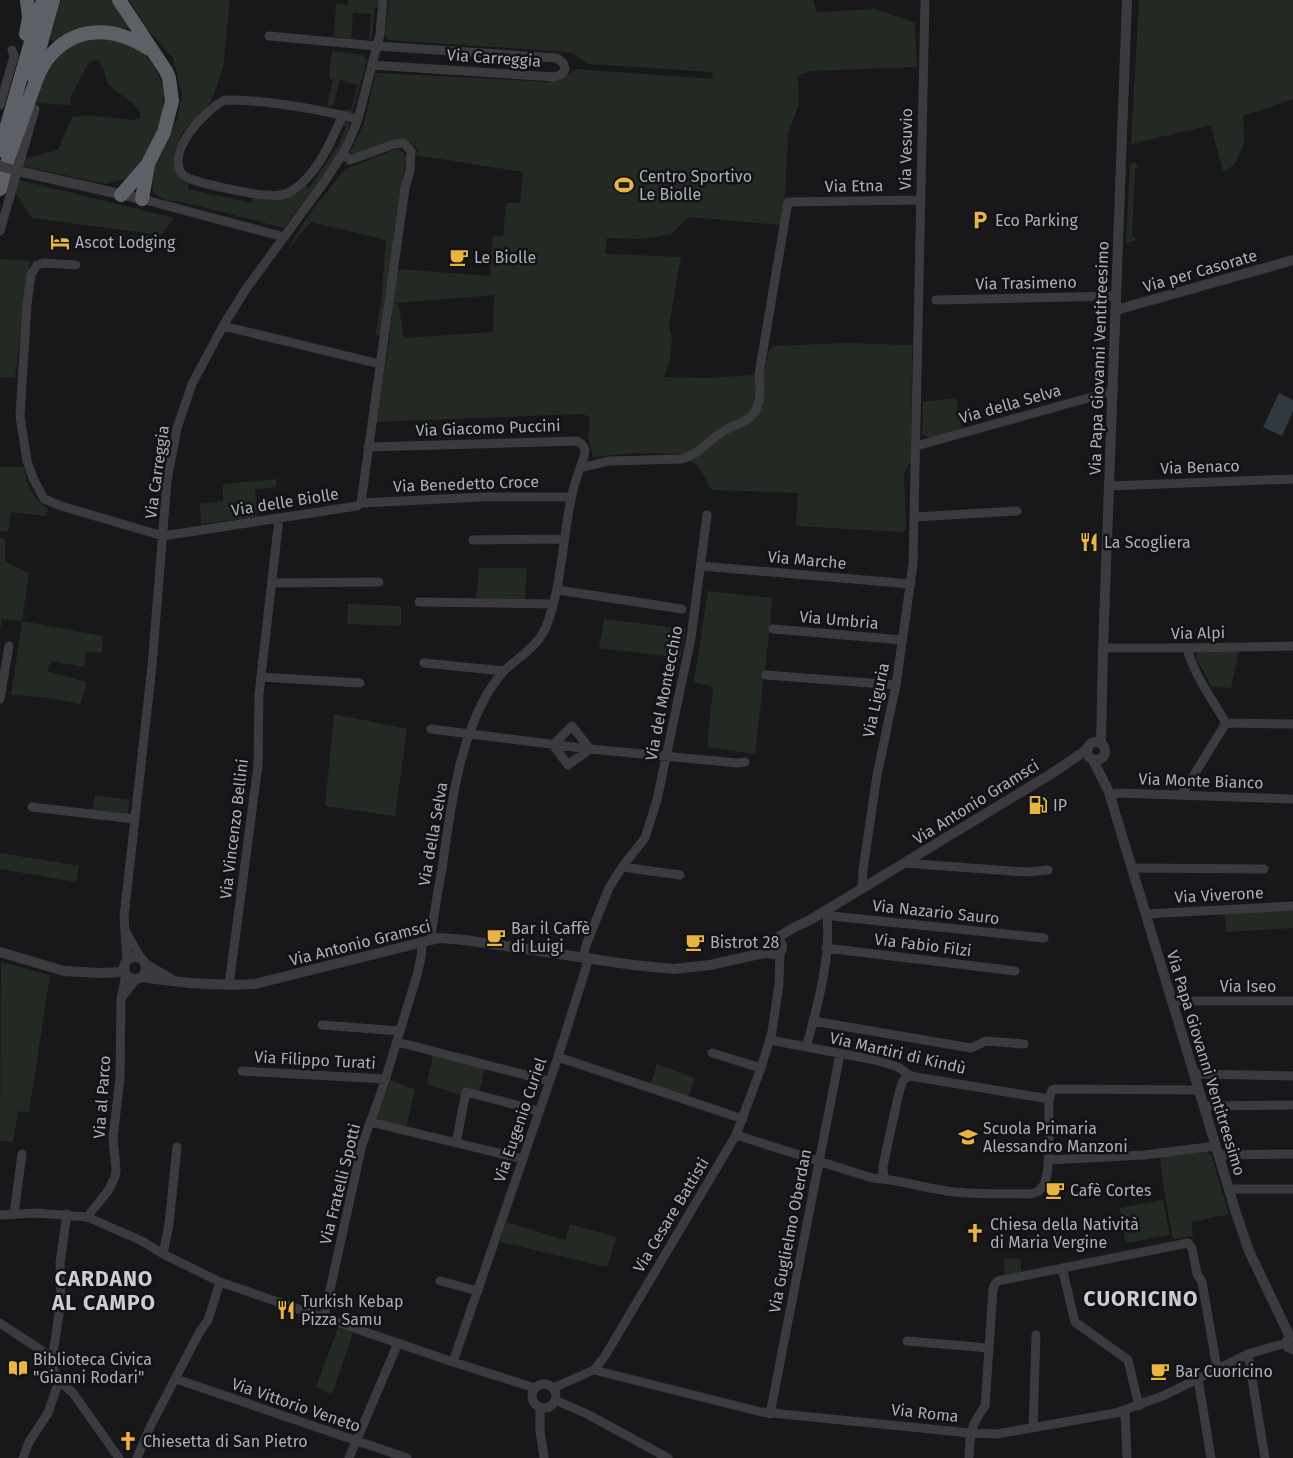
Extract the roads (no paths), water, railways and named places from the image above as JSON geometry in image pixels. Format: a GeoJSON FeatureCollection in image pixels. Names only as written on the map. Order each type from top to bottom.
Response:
{"type":"FeatureCollection","features":[{"type":"Feature","properties":{"kind":"highway"},"geometry":{"type":"LineString","coordinates":[[0,189],[3,152],[29,18],[27,0]]}},
{"type":"Feature","properties":{"kind":"highway"},"geometry":{"type":"LineString","coordinates":[[3,152],[43,0]]}},
{"type":"Feature","properties":{"kind":"highway"},"geometry":{"type":"LineString","coordinates":[[3,152],[53,0]]}},
{"type":"Feature","properties":{"kind":"highway"},"geometry":{"type":"LineString","coordinates":[[119,0],[161,62],[169,78],[172,101],[164,132],[148,164],[121,194]]}},
{"type":"Feature","properties":{"kind":"highway"},"geometry":{"type":"LineString","coordinates":[[3,152],[47,60],[62,45],[75,36],[84,33],[107,32],[138,41],[152,51]]}},
{"type":"Feature","properties":{"kind":"highway"},"geometry":{"type":"LineString","coordinates":[[142,199],[148,164]]}},
{"type":"Feature","properties":{"kind":"street","name":"Via Carreggia"},"geometry":{"type":"LineString","coordinates":[[125,968],[124,927],[134,819],[152,666],[169,470],[180,417],[192,384],[223,326],[246,289],[344,154],[358,119],[377,46],[383,0]]}},
{"type":"Feature","properties":{"kind":"street","name":"Via Vesuvio"},"geometry":{"type":"LineString","coordinates":[[919,299],[925,0]]}},
{"type":"Feature","properties":{"kind":"street","name":"Via Papa Giovanni Ventitreesimo"},"geometry":{"type":"LineString","coordinates":[[1127,0],[1101,718],[1094,752],[1110,795],[1228,1190],[1249,1251],[1291,1341]]}},
{"type":"Feature","properties":{"kind":"street","name":"Via Carreggia"},"geometry":{"type":"LineString","coordinates":[[269,36],[377,46],[557,58],[563,62],[565,68],[562,74],[555,77],[372,65]]}},
{"type":"Feature","properties":{"kind":"street"},"geometry":{"type":"LineString","coordinates":[[0,105],[14,56],[12,50]]}},
{"type":"Feature","properties":{"kind":"street"},"geometry":{"type":"LineString","coordinates":[[343,115],[316,166],[301,185],[290,192],[266,196],[186,178],[181,173],[178,159],[180,148],[185,138],[217,104],[225,100],[312,109],[338,113],[358,119]]}},
{"type":"Feature","properties":{"kind":"street"},"geometry":{"type":"LineString","coordinates":[[0,231],[35,109]]}},
{"type":"Feature","properties":{"kind":"street","name":"Via delle Biolle"},"geometry":{"type":"LineString","coordinates":[[163,536],[346,508],[361,503],[405,188],[410,171],[411,151],[404,143],[394,144],[350,160],[344,154]]}},
{"type":"Feature","properties":{"kind":"street"},"geometry":{"type":"LineString","coordinates":[[0,166],[142,199],[284,236]]}},
{"type":"Feature","properties":{"kind":"street","name":"Via Etna"},"geometry":{"type":"LineString","coordinates":[[580,468],[609,461],[681,459],[689,457],[728,428],[754,414],[759,400],[759,374],[788,202],[920,200]]}},
{"type":"Feature","properties":{"kind":"street","name":"Via per Casorate"},"geometry":{"type":"LineString","coordinates":[[1116,310],[1293,260]]}},
{"type":"Feature","properties":{"kind":"street"},"geometry":{"type":"LineString","coordinates":[[76,265],[44,263],[37,265],[31,275],[27,304],[20,404],[27,462],[40,493],[50,502],[163,536]]}},
{"type":"Feature","properties":{"kind":"street","name":"Via Trasimeno"},"geometry":{"type":"LineString","coordinates":[[936,300],[1116,296]]}},
{"type":"Feature","properties":{"kind":"street","name":"Via Liguria"},"geometry":{"type":"LineString","coordinates":[[862,889],[877,775],[896,686],[911,584],[915,517],[919,299]]}},
{"type":"Feature","properties":{"kind":"street"},"geometry":{"type":"LineString","coordinates":[[223,326],[380,364]]}},
{"type":"Feature","properties":{"kind":"street","name":"Via della Selva"},"geometry":{"type":"LineString","coordinates":[[916,446],[1113,391]]}},
{"type":"Feature","properties":{"kind":"street","name":"Via Giacomo Puccini"},"geometry":{"type":"LineString","coordinates":[[368,447],[577,441],[582,443],[585,448],[580,468]]}},
{"type":"Feature","properties":{"kind":"street","name":"Via della Selva"},"geometry":{"type":"LineString","coordinates":[[427,941],[468,734],[488,693],[504,671],[540,638],[546,628],[558,590],[571,497],[580,468]]}},
{"type":"Feature","properties":{"kind":"street","name":"Via Benaco"},"geometry":{"type":"LineString","coordinates":[[1109,486],[1293,479]]}},
{"type":"Feature","properties":{"kind":"street","name":"Via Benedetto Croce"},"geometry":{"type":"LineString","coordinates":[[361,503],[483,497],[571,497]]}},
{"type":"Feature","properties":{"kind":"street"},"geometry":{"type":"LineString","coordinates":[[915,517],[1017,512]]}},
{"type":"Feature","properties":{"kind":"street","name":"Via del Montecchio"},"geometry":{"type":"LineString","coordinates":[[586,958],[586,945],[609,888],[622,867],[645,838],[658,800],[692,638],[707,515]]}},
{"type":"Feature","properties":{"kind":"street","name":"Via Vincenzo Bellini"},"geometry":{"type":"LineString","coordinates":[[229,985],[258,765],[258,694],[279,518]]}},
{"type":"Feature","properties":{"kind":"street"},"geometry":{"type":"LineString","coordinates":[[473,540],[564,539]]}},
{"type":"Feature","properties":{"kind":"street","name":"Via Marche"},"geometry":{"type":"LineString","coordinates":[[701,566],[911,584]]}},
{"type":"Feature","properties":{"kind":"street"},"geometry":{"type":"LineString","coordinates":[[272,583],[378,582]]}},
{"type":"Feature","properties":{"kind":"street"},"geometry":{"type":"LineString","coordinates":[[558,590],[682,610]]}},
{"type":"Feature","properties":{"kind":"street"},"geometry":{"type":"LineString","coordinates":[[419,602],[553,604]]}},
{"type":"Feature","properties":{"kind":"street","name":"Via Umbria"},"geometry":{"type":"LineString","coordinates":[[773,629],[903,640]]}},
{"type":"Feature","properties":{"kind":"street"},"geometry":{"type":"LineString","coordinates":[[0,698],[9,646]]}},
{"type":"Feature","properties":{"kind":"street","name":"Via Alpi"},"geometry":{"type":"LineString","coordinates":[[1103,648],[1293,646]]}},
{"type":"Feature","properties":{"kind":"street"},"geometry":{"type":"LineString","coordinates":[[1187,648],[1189,659],[1226,723]]}},
{"type":"Feature","properties":{"kind":"street"},"geometry":{"type":"LineString","coordinates":[[424,662],[504,671]]}},
{"type":"Feature","properties":{"kind":"street"},"geometry":{"type":"LineString","coordinates":[[766,675],[896,686]]}},
{"type":"Feature","properties":{"kind":"street"},"geometry":{"type":"LineString","coordinates":[[261,677],[360,683]]}},
{"type":"Feature","properties":{"kind":"street"},"geometry":{"type":"LineString","coordinates":[[1226,723],[1293,724]]}},
{"type":"Feature","properties":{"kind":"street"},"geometry":{"type":"LineString","coordinates":[[1182,794],[1226,723]]}},
{"type":"Feature","properties":{"kind":"street"},"geometry":{"type":"LineString","coordinates":[[553,745],[572,726],[590,749]]}},
{"type":"Feature","properties":{"kind":"street"},"geometry":{"type":"LineString","coordinates":[[431,729],[590,749],[737,763],[745,762]]}},
{"type":"Feature","properties":{"kind":"street"},"geometry":{"type":"LineString","coordinates":[[553,745],[568,765],[590,749]]}},
{"type":"Feature","properties":{"kind":"street","name":"Via Antonio Gramsci"},"geometry":{"type":"LineString","coordinates":[[139,978],[229,985],[255,984],[427,941],[446,938],[633,965],[674,969],[698,967],[730,960],[775,948],[810,920],[1064,765],[1094,752]]}},
{"type":"Feature","properties":{"kind":"street","name":"Via Monte Bianco"},"geometry":{"type":"LineString","coordinates":[[1110,795],[1117,793],[1182,794],[1293,799]]}},
{"type":"Feature","properties":{"kind":"street"},"geometry":{"type":"LineString","coordinates":[[32,807],[134,819]]}},
{"type":"Feature","properties":{"kind":"street","name":"Via Antonio Gramsci"},"geometry":{"type":"LineString","coordinates":[[904,864],[1026,872],[1048,870]]}},
{"type":"Feature","properties":{"kind":"street"},"geometry":{"type":"LineString","coordinates":[[622,867],[680,875]]}},
{"type":"Feature","properties":{"kind":"street","name":"Via Viverone"},"geometry":{"type":"LineString","coordinates":[[1132,868],[1264,869]]}},
{"type":"Feature","properties":{"kind":"street","name":"Via Viverone"},"geometry":{"type":"LineString","coordinates":[[1146,914],[1293,906]]}},
{"type":"Feature","properties":{"kind":"street"},"geometry":{"type":"LineString","coordinates":[[806,1047],[821,989],[829,924],[826,911]]}},
{"type":"Feature","properties":{"kind":"street","name":"Via Nazario Sauro"},"geometry":{"type":"LineString","coordinates":[[826,911],[833,916],[841,918],[1044,938]]}},
{"type":"Feature","properties":{"kind":"street"},"geometry":{"type":"LineString","coordinates":[[121,999],[146,972],[147,966],[124,927]]}},
{"type":"Feature","properties":{"kind":"street","name":"Via Fratelli Spotti"},"geometry":{"type":"LineString","coordinates":[[324,1317],[362,1145],[386,1079],[427,941]]}},
{"type":"Feature","properties":{"kind":"street","name":"Via Cesare Battisti"},"geometry":{"type":"LineString","coordinates":[[594,1370],[610,1347],[736,1135],[743,1119],[770,1040],[775,1015],[779,973],[775,948]]}},
{"type":"Feature","properties":{"kind":"street","name":"Via Fabio Filzi"},"geometry":{"type":"LineString","coordinates":[[826,948],[1015,971]]}},
{"type":"Feature","properties":{"kind":"street"},"geometry":{"type":"LineString","coordinates":[[0,952],[54,969],[70,972],[95,972],[125,968]]}},
{"type":"Feature","properties":{"kind":"street"},"geometry":{"type":"LineString","coordinates":[[125,968],[132,956],[140,957]]}},
{"type":"Feature","properties":{"kind":"street","name":"Via Eugenio Curiel"},"geometry":{"type":"LineString","coordinates":[[453,1362],[558,1057],[586,958]]}},
{"type":"Feature","properties":{"kind":"street","name":"Via Antonio Gramsci"},"geometry":{"type":"LineString","coordinates":[[147,966],[176,981]]}},
{"type":"Feature","properties":{"kind":"street"},"geometry":{"type":"LineString","coordinates":[[125,968],[129,977],[139,978]]}},
{"type":"Feature","properties":{"kind":"street","name":"Via al Parco"},"geometry":{"type":"LineString","coordinates":[[87,1217],[108,1191],[116,1170],[113,1138],[120,1074],[121,999],[125,968]]}},
{"type":"Feature","properties":{"kind":"street","name":"Via Iseo"},"geometry":{"type":"LineString","coordinates":[[1173,1001],[1293,1001]]}},
{"type":"Feature","properties":{"kind":"street"},"geometry":{"type":"LineString","coordinates":[[814,1021],[971,1048],[986,1040],[1024,1044]]}},
{"type":"Feature","properties":{"kind":"street"},"geometry":{"type":"LineString","coordinates":[[322,1025],[400,1030]]}},
{"type":"Feature","properties":{"kind":"street","name":"Via Martiri di Kindù"},"geometry":{"type":"LineString","coordinates":[[770,1040],[898,1067],[909,1075],[1049,1100]]}},
{"type":"Feature","properties":{"kind":"street"},"geometry":{"type":"LineString","coordinates":[[397,1042],[549,1081]]}},
{"type":"Feature","properties":{"kind":"street"},"geometry":{"type":"LineString","coordinates":[[712,1053],[761,1068]]}},
{"type":"Feature","properties":{"kind":"street","name":"Via Guglielmo Oberdan"},"geometry":{"type":"LineString","coordinates":[[770,1414],[840,1054]]}},
{"type":"Feature","properties":{"kind":"street"},"geometry":{"type":"LineString","coordinates":[[558,1057],[743,1119]]}},
{"type":"Feature","properties":{"kind":"street","name":"Via Filippo Turati"},"geometry":{"type":"LineString","coordinates":[[242,1072],[386,1079]]}},
{"type":"Feature","properties":{"kind":"street"},"geometry":{"type":"LineString","coordinates":[[1194,1074],[1293,1076]]}},
{"type":"Feature","properties":{"kind":"street"},"geometry":{"type":"LineString","coordinates":[[885,1178],[883,1166],[899,1093],[902,1081],[909,1075]]}},
{"type":"Feature","properties":{"kind":"street"},"geometry":{"type":"LineString","coordinates":[[736,1135],[872,1178],[885,1178],[957,1192],[1030,1194],[1035,1193],[1043,1186],[1047,1176],[1049,1100],[1052,1090],[1199,1090]]}},
{"type":"Feature","properties":{"kind":"street"},"geometry":{"type":"LineString","coordinates":[[456,1143],[466,1092],[539,1111]]}},
{"type":"Feature","properties":{"kind":"street"},"geometry":{"type":"LineString","coordinates":[[1204,1106],[1293,1105]]}},
{"type":"Feature","properties":{"kind":"street"},"geometry":{"type":"LineString","coordinates":[[370,1122],[523,1159]]}},
{"type":"Feature","properties":{"kind":"street"},"geometry":{"type":"LineString","coordinates":[[163,1254],[169,1224],[177,1147]]}},
{"type":"Feature","properties":{"kind":"street"},"geometry":{"type":"LineString","coordinates":[[1048,1160],[1217,1151],[1293,1154]]}},
{"type":"Feature","properties":{"kind":"street"},"geometry":{"type":"LineString","coordinates":[[14,1214],[22,1154]]}},
{"type":"Feature","properties":{"kind":"street"},"geometry":{"type":"LineString","coordinates":[[1228,1190],[1293,1188]]}},
{"type":"Feature","properties":{"kind":"street"},"geometry":{"type":"LineString","coordinates":[[50,1359],[53,1354],[61,1300],[60,1263],[67,1214]]}},
{"type":"Feature","properties":{"kind":"street"},"geometry":{"type":"LineString","coordinates":[[0,1215],[67,1214],[87,1217],[142,1241],[163,1254],[220,1282],[534,1388],[544,1384],[553,1388],[555,1400],[550,1405],[540,1407]]}},
{"type":"Feature","properties":{"kind":"street"},"geometry":{"type":"LineString","coordinates":[[968,1458],[970,1433],[974,1421],[985,1406],[993,1289],[998,1281],[1184,1243],[1190,1245],[1197,1274],[1202,1282],[1217,1368]]}},
{"type":"Feature","properties":{"kind":"street"},"geometry":{"type":"LineString","coordinates":[[1062,1268],[1075,1322],[1128,1360],[1139,1406]]}},
{"type":"Feature","properties":{"kind":"street"},"geometry":{"type":"LineString","coordinates":[[440,1281],[478,1291]]}},
{"type":"Feature","properties":{"kind":"street"},"geometry":{"type":"LineString","coordinates":[[137,1458],[151,1425],[199,1333],[208,1320],[220,1282]]}},
{"type":"Feature","properties":{"kind":"street"},"geometry":{"type":"LineString","coordinates":[[0,1323],[47,1354],[59,1381],[73,1393],[119,1458]]}},
{"type":"Feature","properties":{"kind":"street"},"geometry":{"type":"LineString","coordinates":[[1033,1428],[1036,1335]]}},
{"type":"Feature","properties":{"kind":"street"},"geometry":{"type":"LineString","coordinates":[[907,1341],[989,1348]]}},
{"type":"Feature","properties":{"kind":"street","name":"Via Roma"},"geometry":{"type":"LineString","coordinates":[[594,1370],[770,1414],[997,1434],[1139,1406],[1248,1354],[1291,1341]]}},
{"type":"Feature","properties":{"kind":"street"},"geometry":{"type":"LineString","coordinates":[[349,1458],[398,1343]]}},
{"type":"Feature","properties":{"kind":"street"},"geometry":{"type":"LineString","coordinates":[[1248,1354],[1266,1458]]}},
{"type":"Feature","properties":{"kind":"street"},"geometry":{"type":"LineString","coordinates":[[553,1388],[594,1370]]}},
{"type":"Feature","properties":{"kind":"street","name":"Via Vittorio Veneto"},"geometry":{"type":"LineString","coordinates":[[176,1379],[407,1458]]}},
{"type":"Feature","properties":{"kind":"street"},"geometry":{"type":"LineString","coordinates":[[1198,1379],[1211,1458]]}},
{"type":"Feature","properties":{"kind":"street"},"geometry":{"type":"LineString","coordinates":[[23,1458],[29,1442],[48,1412],[59,1381]]}},
{"type":"Feature","properties":{"kind":"street"},"geometry":{"type":"LineString","coordinates":[[534,1388],[532,1399],[540,1407],[540,1430],[544,1458]]}},
{"type":"Feature","properties":{"kind":"street"},"geometry":{"type":"LineString","coordinates":[[555,1400],[578,1409],[668,1458]]}},
{"type":"Feature","properties":{"kind":"street"},"geometry":{"type":"LineString","coordinates":[[1125,1410],[1127,1458]]}},
{"type":"Feature","properties":{"kind":"place","name":"Centro Sportivo Le Biolle"},"geometry":{"type":"Point","coordinates":[624,185]}},
{"type":"Feature","properties":{"kind":"place","name":"Eco Parking"},"geometry":{"type":"Point","coordinates":[980,220]}},
{"type":"Feature","properties":{"kind":"place","name":"Ascot Lodging"},"geometry":{"type":"Point","coordinates":[60,242]}},
{"type":"Feature","properties":{"kind":"place","name":"Le Biolle"},"geometry":{"type":"Point","coordinates":[459,257]}},
{"type":"Feature","properties":{"kind":"place","name":"La Scogliera"},"geometry":{"type":"Point","coordinates":[1089,542]}},
{"type":"Feature","properties":{"kind":"place","name":"IP"},"geometry":{"type":"Point","coordinates":[1038,805]}},
{"type":"Feature","properties":{"kind":"place","name":"Bar il Caffè di Luigi"},"geometry":{"type":"Point","coordinates":[496,937]}},
{"type":"Feature","properties":{"kind":"place","name":"Bistrot 28"},"geometry":{"type":"Point","coordinates":[695,942]}},
{"type":"Feature","properties":{"kind":"place","name":"Scuola Primaria Alessandro Manzoni"},"geometry":{"type":"Point","coordinates":[968,1137]}},
{"type":"Feature","properties":{"kind":"place","name":"Cafè Cortes"},"geometry":{"type":"Point","coordinates":[1055,1190]}},
{"type":"Feature","properties":{"kind":"place","name":"Chiesa della Natività di Maria Vergine"},"geometry":{"type":"Point","coordinates":[975,1233]}},
{"type":"Feature","properties":{"kind":"place","name":"Turkish Kebap Pizza Samu"},"geometry":{"type":"Point","coordinates":[286,1310]}},
{"type":"Feature","properties":{"kind":"place","name":"Biblioteca Civica \"Gianni Rodari\""},"geometry":{"type":"Point","coordinates":[18,1368]}},
{"type":"Feature","properties":{"kind":"place","name":"Bar Cuoricino"},"geometry":{"type":"Point","coordinates":[1160,1371]}},
{"type":"Feature","properties":{"kind":"place","name":"Chiesetta di San Pietro"},"geometry":{"type":"Point","coordinates":[128,1441]}},
{"type":"Feature","properties":{"kind":"district","name":"CARDANO AL CAMPO"},"geometry":{"type":"Point","coordinates":[104,1291]}},
{"type":"Feature","properties":{"kind":"district","name":"CUORICINO"},"geometry":{"type":"Point","coordinates":[1141,1299]}}]}
